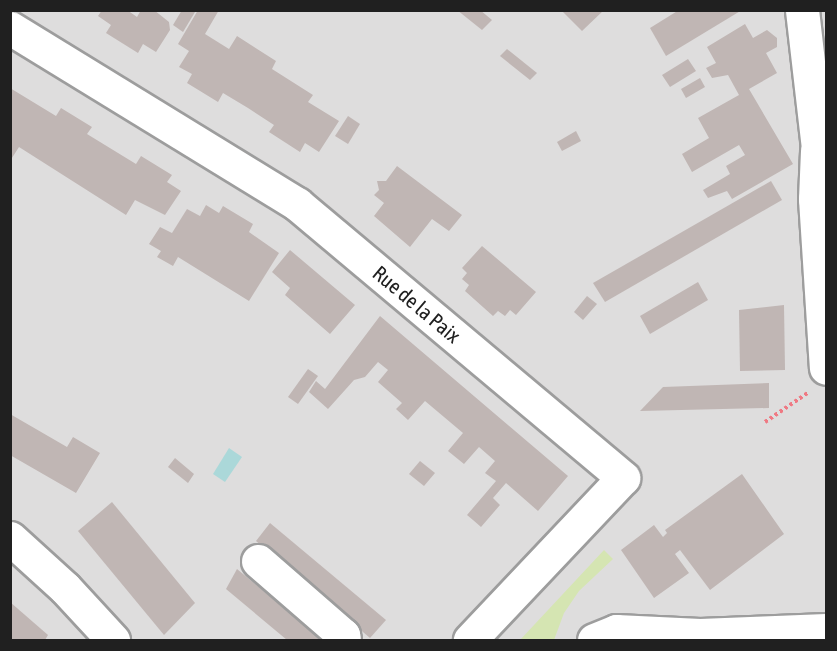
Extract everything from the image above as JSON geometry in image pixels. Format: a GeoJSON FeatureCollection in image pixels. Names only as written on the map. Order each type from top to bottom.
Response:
{"type":"FeatureCollection","features":[{"type":"Feature","properties":{"kind":"street"},"geometry":{"type":"LineString","coordinates":[[811,25],[817,151],[815,199],[821,377]]}},
{"type":"Feature","properties":{"kind":"street","name":"Rue de la Paix"},"geometry":{"type":"LineString","coordinates":[[10,28],[305,209],[623,478],[470,640]]}},
{"type":"Feature","properties":{"kind":"street"},"geometry":{"type":"LineString","coordinates":[[817,151],[826,198]]}},
{"type":"Feature","properties":{"kind":"street"},"geometry":{"type":"LineString","coordinates":[[10,538],[65,588],[113,640]]}},
{"type":"Feature","properties":{"kind":"street"},"geometry":{"type":"LineString","coordinates":[[258,561],[343,634],[344,640]]}},
{"type":"Feature","properties":{"kind":"street"},"geometry":{"type":"LineString","coordinates":[[594,640],[616,631],[700,635],[826,630]]}},
{"type":"Feature","properties":{"kind":"path"},"geometry":{"type":"LineString","coordinates":[[765,422],[821,377]]}},
{"type":"Feature","properties":{"kind":"shaded area"},"geometry":{"type":"Polygon","coordinates":[[[11,11],[826,11],[826,640],[11,640],[11,11]]]}},
{"type":"Feature","properties":{"kind":"green space"},"geometry":{"type":"Polygon","coordinates":[[[604,550],[613,559],[579,591],[564,613],[554,640],[520,640],[604,550]]]}},
{"type":"Feature","properties":{"kind":"water"},"geometry":{"type":"Polygon","coordinates":[[[229,448],[242,457],[225,482],[213,474],[229,448]]]}},
{"type":"Feature","properties":{"kind":"building"},"geometry":{"type":"Polygon","coordinates":[[[102,10],[127,10],[137,17],[141,10],[154,10],[169,22],[170,30],[156,52],[143,44],[138,53],[106,33],[111,25],[98,16],[102,10]]]}},
{"type":"Feature","properties":{"kind":"building"},"geometry":{"type":"Polygon","coordinates":[[[182,10],[195,12],[183,32],[173,25],[182,10]]]}},
{"type":"Feature","properties":{"kind":"building"},"geometry":{"type":"Polygon","coordinates":[[[198,10],[219,10],[205,34],[229,49],[237,36],[276,61],[272,69],[313,95],[308,102],[339,121],[319,152],[305,143],[300,152],[269,132],[274,125],[248,108],[223,93],[218,102],[187,83],[192,74],[179,67],[189,51],[178,44],[198,10]]]}},
{"type":"Feature","properties":{"kind":"building"},"geometry":{"type":"Polygon","coordinates":[[[457,10],[480,10],[492,20],[482,30],[457,10]]]}},
{"type":"Feature","properties":{"kind":"building"},"geometry":{"type":"Polygon","coordinates":[[[561,10],[604,10],[582,31],[561,10]]]}},
{"type":"Feature","properties":{"kind":"building"},"geometry":{"type":"Polygon","coordinates":[[[679,10],[742,10],[666,56],[650,28],[679,10]]]}},
{"type":"Feature","properties":{"kind":"building"},"geometry":{"type":"Polygon","coordinates":[[[745,24],[753,38],[767,30],[777,38],[777,47],[766,53],[777,73],[749,89],[793,164],[732,199],[727,191],[708,198],[703,190],[730,174],[726,166],[745,155],[739,145],[692,172],[682,154],[709,138],[698,118],[739,95],[728,75],[712,78],[706,68],[716,63],[707,47],[745,24]]]}},
{"type":"Feature","properties":{"kind":"building"},"geometry":{"type":"Polygon","coordinates":[[[507,49],[537,73],[530,80],[500,56],[507,49]]]}},
{"type":"Feature","properties":{"kind":"building"},"geometry":{"type":"Polygon","coordinates":[[[688,59],[696,71],[670,87],[662,75],[688,59]]]}},
{"type":"Feature","properties":{"kind":"building"},"geometry":{"type":"Polygon","coordinates":[[[700,78],[705,87],[686,98],[681,89],[700,78]]]}},
{"type":"Feature","properties":{"kind":"building"},"geometry":{"type":"Polygon","coordinates":[[[10,88],[56,116],[61,108],[92,127],[87,134],[136,164],[141,156],[172,175],[167,182],[181,191],[165,215],[135,200],[126,215],[19,147],[10,161],[10,88]]]}},
{"type":"Feature","properties":{"kind":"building"},"geometry":{"type":"Polygon","coordinates":[[[348,116],[360,124],[348,144],[335,136],[348,116]]]}},
{"type":"Feature","properties":{"kind":"building"},"geometry":{"type":"Polygon","coordinates":[[[576,131],[581,141],[562,151],[557,142],[576,131]]]}},
{"type":"Feature","properties":{"kind":"building"},"geometry":{"type":"Polygon","coordinates":[[[397,166],[462,215],[449,231],[432,219],[410,247],[374,216],[384,203],[374,195],[379,190],[377,181],[386,181],[397,166]]]}},
{"type":"Feature","properties":{"kind":"building"},"geometry":{"type":"Polygon","coordinates":[[[771,181],[782,200],[605,302],[593,283],[771,181]]]}},
{"type":"Feature","properties":{"kind":"building"},"geometry":{"type":"Polygon","coordinates":[[[206,205],[219,213],[223,206],[253,224],[249,232],[279,253],[249,301],[178,257],[173,266],[157,257],[161,251],[149,244],[160,227],[172,233],[187,209],[200,216],[206,205]]]}},
{"type":"Feature","properties":{"kind":"building"},"geometry":{"type":"Polygon","coordinates":[[[482,246],[536,292],[516,315],[510,310],[505,316],[498,311],[493,316],[465,291],[469,285],[462,279],[467,273],[462,268],[482,246]]]}},
{"type":"Feature","properties":{"kind":"building"},"geometry":{"type":"Polygon","coordinates":[[[290,250],[355,305],[330,334],[285,295],[290,288],[272,272],[290,250]]]}},
{"type":"Feature","properties":{"kind":"building"},"geometry":{"type":"Polygon","coordinates":[[[698,282],[708,300],[650,334],[640,316],[698,282]]]}},
{"type":"Feature","properties":{"kind":"building"},"geometry":{"type":"Polygon","coordinates":[[[587,296],[597,304],[583,320],[574,312],[587,296]]]}},
{"type":"Feature","properties":{"kind":"building"},"geometry":{"type":"Polygon","coordinates":[[[784,305],[785,370],[740,371],[739,310],[784,305]]]}},
{"type":"Feature","properties":{"kind":"building"},"geometry":{"type":"Polygon","coordinates":[[[380,316],[568,476],[538,511],[506,483],[493,498],[500,505],[481,527],[467,515],[496,481],[485,473],[495,461],[479,447],[464,464],[448,451],[463,433],[425,401],[408,420],[396,409],[402,403],[378,382],[388,370],[378,362],[365,377],[354,380],[328,409],[309,392],[316,381],[325,389],[380,316]]]}},
{"type":"Feature","properties":{"kind":"building"},"geometry":{"type":"Polygon","coordinates":[[[308,369],[318,376],[298,404],[288,397],[308,369]]]}},
{"type":"Feature","properties":{"kind":"building"},"geometry":{"type":"Polygon","coordinates":[[[769,383],[769,408],[640,411],[663,387],[769,383]]]}},
{"type":"Feature","properties":{"kind":"building"},"geometry":{"type":"Polygon","coordinates":[[[10,414],[67,447],[73,437],[100,453],[76,493],[10,455],[10,414]]]}},
{"type":"Feature","properties":{"kind":"building"},"geometry":{"type":"Polygon","coordinates":[[[175,458],[194,474],[188,483],[168,467],[175,458]]]}},
{"type":"Feature","properties":{"kind":"building"},"geometry":{"type":"Polygon","coordinates":[[[420,461],[435,473],[424,486],[409,474],[420,461]]]}},
{"type":"Feature","properties":{"kind":"building"},"geometry":{"type":"Polygon","coordinates":[[[742,474],[784,534],[710,590],[680,550],[675,554],[689,573],[654,598],[621,550],[654,525],[663,537],[667,533],[665,530],[742,474]]]}},
{"type":"Feature","properties":{"kind":"building"},"geometry":{"type":"Polygon","coordinates":[[[112,502],[195,603],[164,635],[78,531],[112,502]]]}},
{"type":"Feature","properties":{"kind":"building"},"geometry":{"type":"Polygon","coordinates":[[[270,523],[386,620],[370,638],[256,541],[270,523]]]}},
{"type":"Feature","properties":{"kind":"building"},"geometry":{"type":"Polygon","coordinates":[[[237,569],[322,640],[287,640],[226,589],[237,569]]]}},
{"type":"Feature","properties":{"kind":"building"},"geometry":{"type":"Polygon","coordinates":[[[10,602],[48,635],[45,640],[10,640],[10,602]]]}}]}
